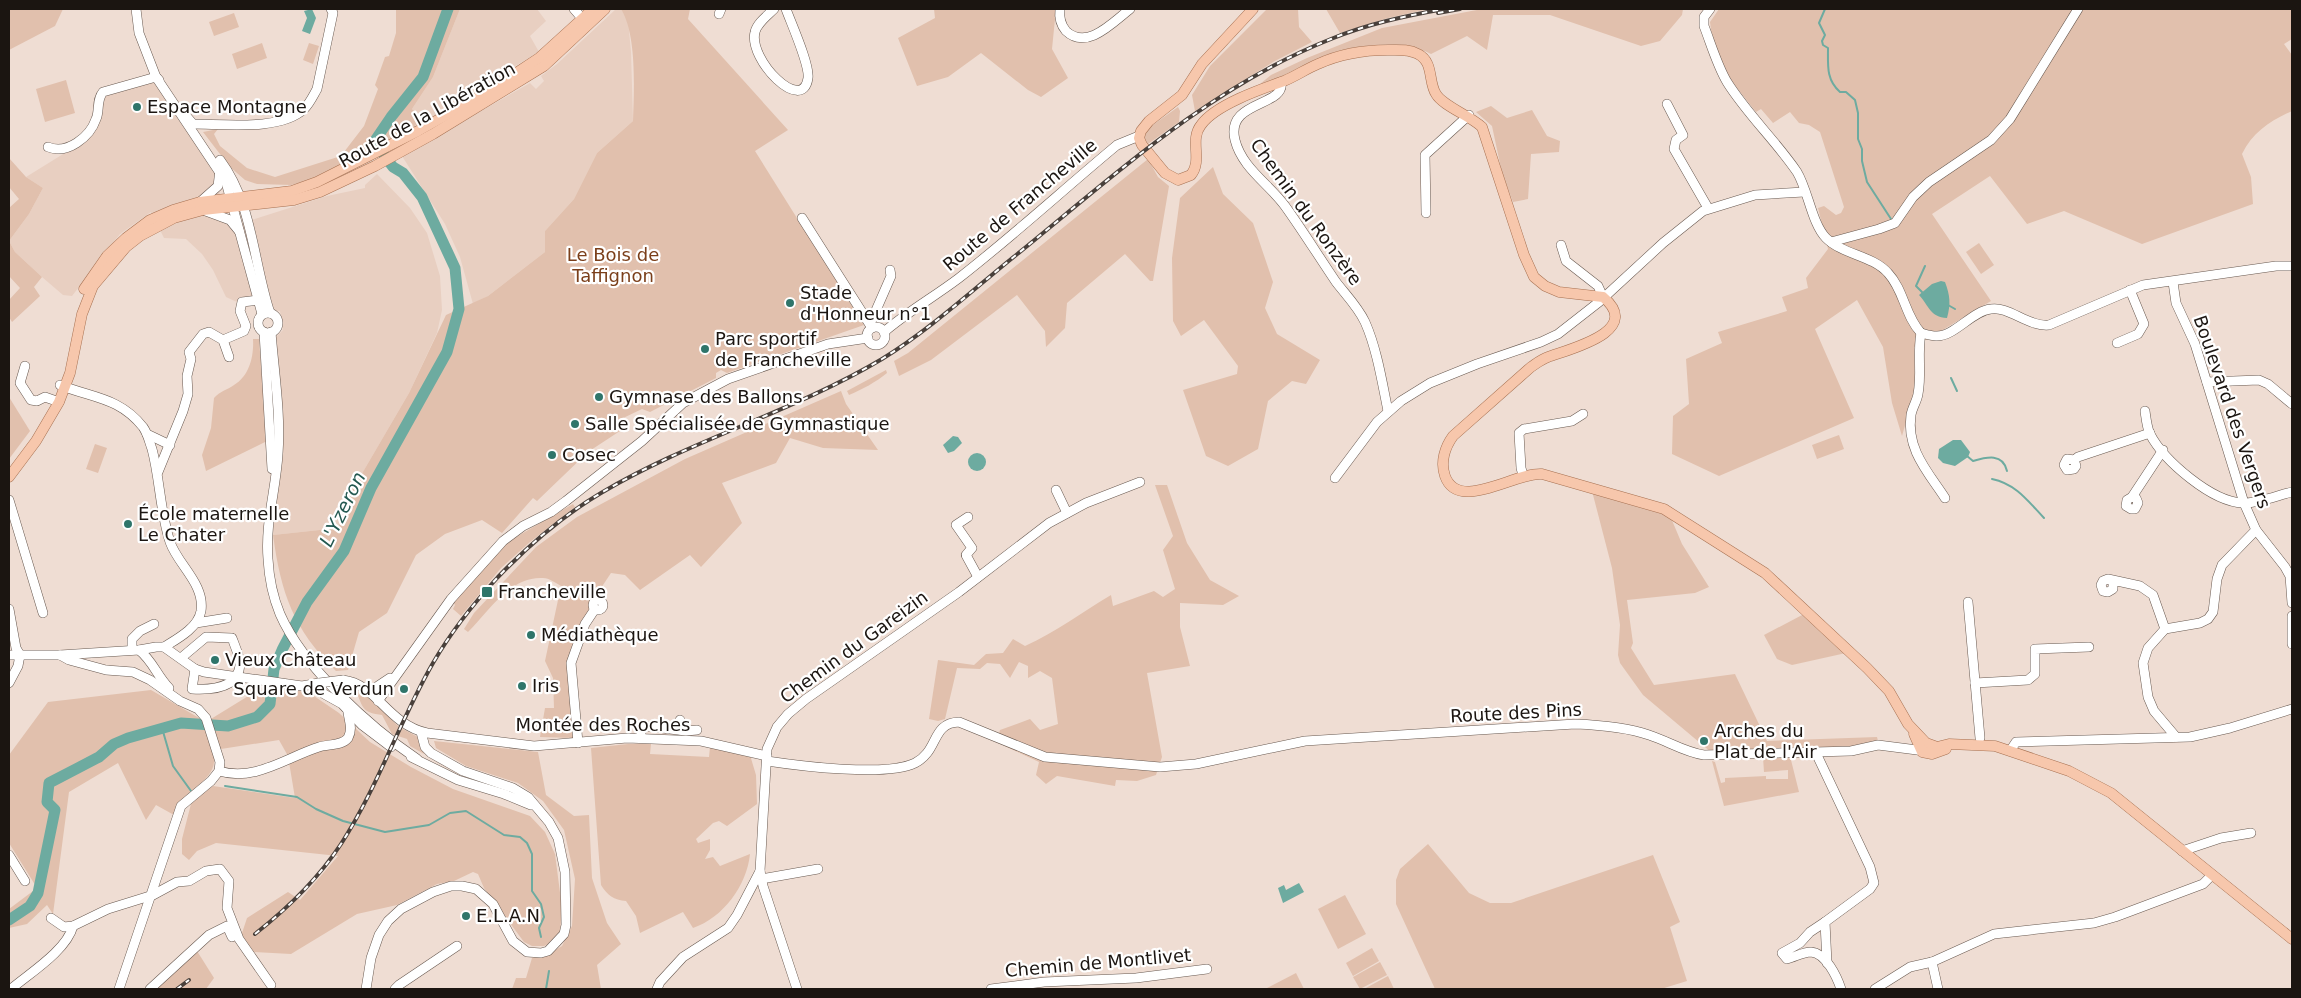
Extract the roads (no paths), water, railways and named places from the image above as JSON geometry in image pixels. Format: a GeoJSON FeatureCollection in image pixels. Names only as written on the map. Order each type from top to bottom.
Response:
{"type":"FeatureCollection","features":[{"type":"Feature","properties":{"kind":"main road","name":"Route de la Libération"},"geometry":{"type":"LineString","coordinates":[[585,22],[593,9]]}},
{"type":"Feature","properties":{"kind":"main road","name":"Route de la Libération"},"geometry":{"type":"LineString","coordinates":[[237,201],[294,200],[320,192],[375,166],[398,147],[528,66],[605,9]]}},
{"type":"Feature","properties":{"kind":"main road"},"geometry":{"type":"LineString","coordinates":[[1253,9],[1202,64],[1185,92],[1146,124],[1139,136],[1140,143],[1165,173],[1175,180],[1191,175],[1195,168],[1196,136],[1204,121],[1246,95],[1281,82],[1320,63],[1346,54],[1384,50],[1408,51],[1420,55],[1426,62],[1438,97],[1469,116],[1482,127],[1524,256],[1534,277],[1545,286],[1559,292],[1603,297],[1614,308],[1615,316],[1608,332],[1599,338],[1545,358],[1531,367],[1453,436],[1447,445],[1443,461],[1444,474],[1449,484],[1460,492],[1475,492],[1523,475],[1542,474],[1664,509],[1765,573],[1889,691],[1922,749],[1980,741],[2069,771],[2112,793],[2292,939]]}},
{"type":"Feature","properties":{"kind":"main road","name":"Route de la Libération"},"geometry":{"type":"LineString","coordinates":[[237,201],[306,187],[371,156],[398,147]]}},
{"type":"Feature","properties":{"kind":"main road"},"geometry":{"type":"LineString","coordinates":[[9,477],[36,442],[63,386],[80,302],[107,256],[138,228],[173,210],[237,201]]}},
{"type":"Feature","properties":{"kind":"main road"},"geometry":{"type":"LineString","coordinates":[[9,466],[36,434],[56,401]]}},
{"type":"Feature","properties":{"kind":"street"},"geometry":{"type":"LineString","coordinates":[[177,107],[193,124],[272,123],[295,115],[312,100],[317,89],[333,13],[331,9]]}},
{"type":"Feature","properties":{"kind":"street"},"geometry":{"type":"LineString","coordinates":[[574,9],[585,22]]}},
{"type":"Feature","properties":{"kind":"street"},"geometry":{"type":"LineString","coordinates":[[774,9],[758,26],[754,42],[758,54],[766,67],[784,87],[796,90],[803,88],[807,83],[808,70],[786,9]]}},
{"type":"Feature","properties":{"kind":"street"},"geometry":{"type":"LineString","coordinates":[[1060,9],[1059,17],[1064,28],[1072,36],[1082,38],[1092,37],[1101,32],[1130,9]]}},
{"type":"Feature","properties":{"kind":"street"},"geometry":{"type":"LineString","coordinates":[[1710,9],[1704,17],[1704,26],[1726,80],[1797,173],[1812,206],[1818,227],[1831,242],[1878,264],[1888,272],[1896,283],[1914,325],[1921,332],[1936,336],[1945,334],[1980,312],[1993,308],[2037,325],[2049,325],[2143,285],[2276,266],[2292,266]]}},
{"type":"Feature","properties":{"kind":"street"},"geometry":{"type":"LineString","coordinates":[[1831,242],[1879,230],[1895,223],[1913,197],[1929,182],[1991,140],[2010,119],[2078,9]]}},
{"type":"Feature","properties":{"kind":"street"},"geometry":{"type":"LineString","coordinates":[[137,13],[139,33],[156,77],[220,170],[237,201],[240,233],[259,300],[266,313],[275,316],[278,321],[277,327],[268,332]]}},
{"type":"Feature","properties":{"kind":"street"},"geometry":{"type":"LineString","coordinates":[[137,13],[155,63],[193,124],[230,174],[266,313]]}},
{"type":"Feature","properties":{"kind":"street"},"geometry":{"type":"LineString","coordinates":[[156,77],[173,94]]}},
{"type":"Feature","properties":{"kind":"street"},"geometry":{"type":"LineString","coordinates":[[48,147],[60,149],[73,145],[87,134],[97,118],[100,96],[103,92],[156,77]]}},
{"type":"Feature","properties":{"kind":"street","name":"Chemin du Ronzère"},"geometry":{"type":"LineString","coordinates":[[1281,82],[1278,94],[1251,108],[1236,120],[1233,127],[1235,140],[1244,160],[1284,204],[1337,283],[1359,311],[1371,338],[1388,411]]}},
{"type":"Feature","properties":{"kind":"street"},"geometry":{"type":"LineString","coordinates":[[1667,104],[1683,135],[1676,140],[1674,148],[1708,208]]}},
{"type":"Feature","properties":{"kind":"street"},"geometry":{"type":"LineString","coordinates":[[1426,213],[1425,155],[1469,116]]}},
{"type":"Feature","properties":{"kind":"street","name":"Route de Francheville"},"geometry":{"type":"LineString","coordinates":[[884,332],[902,316],[924,304],[960,277],[1117,145],[1139,136]]}},
{"type":"Feature","properties":{"kind":"street"},"geometry":{"type":"LineString","coordinates":[[220,170],[218,186],[201,206],[230,220],[240,233]]}},
{"type":"Feature","properties":{"kind":"street"},"geometry":{"type":"LineString","coordinates":[[1335,478],[1388,411],[1430,383],[1558,334],[1603,297],[1663,243],[1708,208],[1755,195],[1804,192]]}},
{"type":"Feature","properties":{"kind":"street"},"geometry":{"type":"LineString","coordinates":[[802,218],[857,307],[871,326],[878,327],[884,332],[884,340],[878,344],[870,342],[868,332],[871,326],[891,276],[890,270]]}},
{"type":"Feature","properties":{"kind":"street"},"geometry":{"type":"LineString","coordinates":[[1561,245],[1566,261],[1598,286],[1603,297]]}},
{"type":"Feature","properties":{"kind":"street","name":"Boulevard des Vergers"},"geometry":{"type":"LineString","coordinates":[[2173,282],[2176,303],[2195,344],[2244,503],[2256,530],[2291,576],[2292,603]]}},
{"type":"Feature","properties":{"kind":"street"},"geometry":{"type":"LineString","coordinates":[[2117,343],[2138,334],[2144,324],[2130,290]]}},
{"type":"Feature","properties":{"kind":"street"},"geometry":{"type":"LineString","coordinates":[[223,340],[244,331],[246,326],[240,311],[242,302],[259,300]]}},
{"type":"Feature","properties":{"kind":"street"},"geometry":{"type":"LineString","coordinates":[[266,313],[258,322],[259,328],[268,332]]}},
{"type":"Feature","properties":{"kind":"street"},"geometry":{"type":"LineString","coordinates":[[158,472],[188,394],[187,376],[191,360],[189,352],[204,334],[209,332],[223,340],[229,357]]}},
{"type":"Feature","properties":{"kind":"street"},"geometry":{"type":"LineString","coordinates":[[268,332],[272,488],[267,557],[273,591],[280,614],[296,642],[314,665],[375,728],[417,759]]}},
{"type":"Feature","properties":{"kind":"street"},"geometry":{"type":"LineString","coordinates":[[1921,332],[1918,348],[1918,393],[1911,414],[1910,434],[1916,454],[1945,498]]}},
{"type":"Feature","properties":{"kind":"street"},"geometry":{"type":"LineString","coordinates":[[378,701],[450,599],[503,541],[523,526],[551,512],[566,501],[642,441],[683,403],[709,388],[828,344],[868,338]]}},
{"type":"Feature","properties":{"kind":"street"},"geometry":{"type":"LineString","coordinates":[[24,366],[20,383],[31,400],[37,401],[45,397],[56,401]]}},
{"type":"Feature","properties":{"kind":"street"},"geometry":{"type":"LineString","coordinates":[[2207,382],[2259,380],[2268,384],[2292,404]]}},
{"type":"Feature","properties":{"kind":"street"},"geometry":{"type":"LineString","coordinates":[[9,655],[57,655],[164,647],[183,635],[196,622],[201,611],[201,600],[189,572],[176,556],[170,541],[158,472],[147,434],[143,427],[126,411],[107,399],[63,386]]}},
{"type":"Feature","properties":{"kind":"street"},"geometry":{"type":"LineString","coordinates":[[2144,411],[2150,433],[2182,472],[2199,486],[2216,495],[2244,503],[2292,492]]}},
{"type":"Feature","properties":{"kind":"street"},"geometry":{"type":"LineString","coordinates":[[1523,475],[1519,434],[1524,429],[1572,421],[1583,414]]}},
{"type":"Feature","properties":{"kind":"street"},"geometry":{"type":"LineString","coordinates":[[2074,460],[2150,433]]}},
{"type":"Feature","properties":{"kind":"street"},"geometry":{"type":"LineString","coordinates":[[147,434],[170,444]]}},
{"type":"Feature","properties":{"kind":"street"},"geometry":{"type":"LineString","coordinates":[[2132,497],[2163,450]]}},
{"type":"Feature","properties":{"kind":"street","name":"Chemin du Gareizin"},"geometry":{"type":"LineString","coordinates":[[760,875],[767,750],[777,727],[788,714],[806,698],[978,577],[1049,523],[1086,503],[1140,482]]}},
{"type":"Feature","properties":{"kind":"street"},"geometry":{"type":"LineString","coordinates":[[1056,490],[1068,513]]}},
{"type":"Feature","properties":{"kind":"street"},"geometry":{"type":"LineString","coordinates":[[9,500],[43,613]]}},
{"type":"Feature","properties":{"kind":"street"},"geometry":{"type":"LineString","coordinates":[[968,517],[956,525],[972,548],[966,555],[978,577]]}},
{"type":"Feature","properties":{"kind":"street"},"geometry":{"type":"LineString","coordinates":[[2176,738],[2154,711],[2148,697],[2143,663],[2148,648],[2165,629],[2200,623],[2208,619],[2213,612],[2217,580],[2222,565],[2256,530]]}},
{"type":"Feature","properties":{"kind":"street"},"geometry":{"type":"LineString","coordinates":[[2113,581],[2140,586],[2153,595],[2165,629]]}},
{"type":"Feature","properties":{"kind":"street"},"geometry":{"type":"LineString","coordinates":[[1968,602],[1980,741]]}},
{"type":"Feature","properties":{"kind":"street"},"geometry":{"type":"LineString","coordinates":[[9,609],[16,648],[20,655],[18,666],[9,683]]}},
{"type":"Feature","properties":{"kind":"street"},"geometry":{"type":"LineString","coordinates":[[578,743],[571,663],[585,624],[595,609]]}},
{"type":"Feature","properties":{"kind":"street"},"geometry":{"type":"LineString","coordinates":[[2292,616],[2292,644]]}},
{"type":"Feature","properties":{"kind":"street"},"geometry":{"type":"LineString","coordinates":[[196,622],[227,618]]}},
{"type":"Feature","properties":{"kind":"street"},"geometry":{"type":"LineString","coordinates":[[154,624],[140,631],[132,639],[135,650],[150,659],[161,680],[169,688],[173,696]]}},
{"type":"Feature","properties":{"kind":"street"},"geometry":{"type":"LineString","coordinates":[[181,658],[206,637],[232,638],[240,663],[240,677]]}},
{"type":"Feature","properties":{"kind":"street"},"geometry":{"type":"LineString","coordinates":[[164,647],[195,669],[302,686],[317,684],[324,694],[342,704],[362,725],[389,746],[458,780],[522,800],[536,808]]}},
{"type":"Feature","properties":{"kind":"street"},"geometry":{"type":"LineString","coordinates":[[1975,683],[2028,680],[2035,674],[2035,649],[2089,647]]}},
{"type":"Feature","properties":{"kind":"street"},"geometry":{"type":"LineString","coordinates":[[57,655],[106,670],[133,672],[198,709],[206,718],[220,762],[219,771],[211,781],[181,806],[153,895],[119,989]]}},
{"type":"Feature","properties":{"kind":"street"},"geometry":{"type":"LineString","coordinates":[[195,669],[192,689],[209,690],[222,687],[240,677]]}},
{"type":"Feature","properties":{"kind":"street"},"geometry":{"type":"LineString","coordinates":[[369,692],[396,673]]}},
{"type":"Feature","properties":{"kind":"street","name":"Montée des Roches"},"geometry":{"type":"LineString","coordinates":[[317,684],[343,680],[360,684],[400,722],[421,732],[534,746],[641,738],[701,741],[798,766],[903,768],[924,757],[932,747],[942,726],[954,722],[959,722],[1045,757],[1160,766],[1196,764],[1305,741]]}},
{"type":"Feature","properties":{"kind":"street"},"geometry":{"type":"LineString","coordinates":[[2010,751],[2016,742],[2176,738],[2200,735],[2292,709]]}},
{"type":"Feature","properties":{"kind":"street"},"geometry":{"type":"LineString","coordinates":[[219,771],[249,772],[271,768],[320,747],[341,743],[347,740],[352,729],[348,712]]}},
{"type":"Feature","properties":{"kind":"street"},"geometry":{"type":"LineString","coordinates":[[680,720],[681,730]]}},
{"type":"Feature","properties":{"kind":"street","name":"Route des Pins"},"geometry":{"type":"LineString","coordinates":[[1305,741],[1575,724],[1613,727],[1649,735],[1693,753],[1704,755],[1852,751],[1873,748],[1878,745],[1922,749]]}},
{"type":"Feature","properties":{"kind":"street"},"geometry":{"type":"LineString","coordinates":[[352,729],[362,725]]}},
{"type":"Feature","properties":{"kind":"street"},"geometry":{"type":"LineString","coordinates":[[641,738],[641,730],[646,726],[697,730]]}},
{"type":"Feature","properties":{"kind":"street"},"geometry":{"type":"LineString","coordinates":[[366,989],[373,948],[388,921],[415,900],[451,886],[476,889],[488,899],[493,904],[513,941],[527,952],[541,953],[548,951],[559,942],[564,934],[566,925],[565,872],[558,838],[549,822],[528,796],[463,771],[428,750],[421,732]]}},
{"type":"Feature","properties":{"kind":"street"},"geometry":{"type":"LineString","coordinates":[[428,750],[426,743],[433,734]]}},
{"type":"Feature","properties":{"kind":"street"},"geometry":{"type":"LineString","coordinates":[[1816,753],[1873,876],[1874,883],[1870,889],[1810,932],[1800,944],[1782,953],[1788,959],[1812,952],[1820,955],[1827,963],[1841,989]]}},
{"type":"Feature","properties":{"kind":"street"},"geometry":{"type":"LineString","coordinates":[[2182,851],[2221,838],[2251,833]]}},
{"type":"Feature","properties":{"kind":"street"},"geometry":{"type":"LineString","coordinates":[[9,855],[25,881]]}},
{"type":"Feature","properties":{"kind":"street"},"geometry":{"type":"LineString","coordinates":[[51,918],[64,927],[73,926],[108,909],[153,895],[177,882],[189,881],[206,871],[220,869],[229,881],[227,908],[239,939],[274,987]]}},
{"type":"Feature","properties":{"kind":"street"},"geometry":{"type":"LineString","coordinates":[[760,875],[818,870]]}},
{"type":"Feature","properties":{"kind":"street"},"geometry":{"type":"LineString","coordinates":[[657,989],[660,982],[683,957],[728,928],[760,875]]}},
{"type":"Feature","properties":{"kind":"street"},"geometry":{"type":"LineString","coordinates":[[760,875],[797,989]]}},
{"type":"Feature","properties":{"kind":"street"},"geometry":{"type":"LineString","coordinates":[[1875,989],[1910,967],[1932,962],[1994,934],[2023,929],[2074,926],[2115,917],[2203,884],[2212,875]]}},
{"type":"Feature","properties":{"kind":"street"},"geometry":{"type":"LineString","coordinates":[[1825,922],[1827,963]]}},
{"type":"Feature","properties":{"kind":"street"},"geometry":{"type":"LineString","coordinates":[[11,989],[64,944],[71,934],[73,926]]}},
{"type":"Feature","properties":{"kind":"street"},"geometry":{"type":"LineString","coordinates":[[150,989],[209,935],[227,926],[239,950],[255,971],[274,987]]}},
{"type":"Feature","properties":{"kind":"street"},"geometry":{"type":"LineString","coordinates":[[396,989],[399,984],[457,946]]}},
{"type":"Feature","properties":{"kind":"street"},"geometry":{"type":"LineString","coordinates":[[1932,962],[1938,989]]}},
{"type":"Feature","properties":{"kind":"street","name":"Chemin de Montlivet"},"geometry":{"type":"LineString","coordinates":[[991,989],[1044,982],[1136,978],[1207,969]]}},
{"type":"Feature","properties":{"kind":"water"},"geometry":{"type":"Polygon","coordinates":[[[312,9],[316,18],[310,34],[302,31],[307,18],[304,11],[312,9]]]}},
{"type":"Feature","properties":{"kind":"water"},"geometry":{"type":"Polygon","coordinates":[[[1941,281],[1945,282],[1949,295],[1947,318],[1933,313],[1919,295],[1932,284],[1941,281]]]}},
{"type":"Feature","properties":{"kind":"water"},"geometry":{"type":"Polygon","coordinates":[[[953,436],[958,437],[962,443],[954,451],[948,453],[943,445],[953,436]]]}},
{"type":"Feature","properties":{"kind":"water"},"geometry":{"type":"Polygon","coordinates":[[[1953,440],[1961,440],[1970,452],[1968,457],[1955,466],[1943,463],[1938,458],[1939,449],[1953,440]]]}},
{"type":"Feature","properties":{"kind":"water"},"geometry":{"type":"Polygon","coordinates":[[[977,453],[983,456],[986,462],[983,468],[977,471],[971,468],[968,462],[971,456],[977,453]]]}},
{"type":"Feature","properties":{"kind":"water"},"geometry":{"type":"Polygon","coordinates":[[[1299,883],[1304,892],[1283,903],[1278,888],[1284,885],[1286,890],[1299,883]]]}},
{"type":"Feature","properties":{"kind":"waterway","name":"L'Yzeron"},"geometry":{"type":"LineString","coordinates":[[9,920],[30,906],[38,893],[55,810],[47,802],[49,783],[99,757],[114,744],[128,738],[181,723],[228,726],[257,717],[270,704],[274,669],[283,648],[307,602],[344,551],[371,488],[447,352],[459,309],[455,268],[422,197],[403,173],[393,167],[374,142],[423,77],[448,9]]}},
{"type":"Feature","properties":{"kind":"waterway"},"geometry":{"type":"LineString","coordinates":[[1825,9],[1819,23],[1825,35],[1822,41],[1823,45],[1828,48],[1830,77],[1840,92],[1846,92],[1855,100],[1858,113],[1858,139],[1862,149],[1862,161],[1867,182],[1891,219]]}},
{"type":"Feature","properties":{"kind":"waterway"},"geometry":{"type":"LineString","coordinates":[[1922,292],[1916,286],[1925,266]]}},
{"type":"Feature","properties":{"kind":"waterway"},"geometry":{"type":"LineString","coordinates":[[1948,305],[1955,309]]}},
{"type":"Feature","properties":{"kind":"waterway"},"geometry":{"type":"LineString","coordinates":[[1951,378],[1957,391]]}},
{"type":"Feature","properties":{"kind":"waterway"},"geometry":{"type":"LineString","coordinates":[[1967,456],[1973,461],[1984,458],[1998,459],[2002,461],[2007,471]]}},
{"type":"Feature","properties":{"kind":"waterway"},"geometry":{"type":"LineString","coordinates":[[1992,479],[2015,489],[2044,518]]}},
{"type":"Feature","properties":{"kind":"waterway"},"geometry":{"type":"LineString","coordinates":[[162,728],[173,766],[191,791]]}},
{"type":"Feature","properties":{"kind":"waterway"},"geometry":{"type":"LineString","coordinates":[[225,786],[297,797],[316,809],[343,821],[385,832],[429,825],[450,813],[466,811],[504,835],[520,837],[527,843],[532,854],[532,891],[541,904],[544,917],[539,928],[541,937]]}},
{"type":"Feature","properties":{"kind":"waterway"},"geometry":{"type":"LineString","coordinates":[[546,989],[549,971]]}},
{"type":"Feature","properties":{"kind":"railway"},"geometry":{"type":"LineString","coordinates":[[255,934],[302,892],[341,844],[366,800],[421,685],[455,629],[498,577],[559,521],[601,493],[635,474],[813,395],[882,359],[945,314],[1160,139],[1242,83],[1286,59],[1358,29],[1444,9]]}},
{"type":"Feature","properties":{"kind":"railway"},"geometry":{"type":"LineString","coordinates":[[1438,13],[1460,9]]}},
{"type":"Feature","properties":{"kind":"railway"},"geometry":{"type":"LineString","coordinates":[[177,989],[189,980]]}},
{"type":"Feature","properties":{"kind":"place","name":"Espace Montagne"},"geometry":{"type":"Point","coordinates":[137,107]}},
{"type":"Feature","properties":{"kind":"place","name":"Stade d'Honneur n°1"},"geometry":{"type":"Point","coordinates":[790,303]}},
{"type":"Feature","properties":{"kind":"place","name":"Parc sportif de Francheville"},"geometry":{"type":"Point","coordinates":[705,349]}},
{"type":"Feature","properties":{"kind":"place","name":"Gymnase des Ballons"},"geometry":{"type":"Point","coordinates":[599,397]}},
{"type":"Feature","properties":{"kind":"place","name":"Salle Spécialisée de Gymnastique"},"geometry":{"type":"Point","coordinates":[575,424]}},
{"type":"Feature","properties":{"kind":"place","name":"Cosec"},"geometry":{"type":"Point","coordinates":[552,455]}},
{"type":"Feature","properties":{"kind":"place","name":"École maternelle Le Chater"},"geometry":{"type":"Point","coordinates":[128,524]}},
{"type":"Feature","properties":{"kind":"place","name":"Francheville"},"geometry":{"type":"Point","coordinates":[487,592]}},
{"type":"Feature","properties":{"kind":"place","name":"Médiathèque"},"geometry":{"type":"Point","coordinates":[531,635]}},
{"type":"Feature","properties":{"kind":"place","name":"Vieux Château"},"geometry":{"type":"Point","coordinates":[215,660]}},
{"type":"Feature","properties":{"kind":"place","name":"Iris"},"geometry":{"type":"Point","coordinates":[522,686]}},
{"type":"Feature","properties":{"kind":"place","name":"Square de Verdun"},"geometry":{"type":"Point","coordinates":[404,689]}},
{"type":"Feature","properties":{"kind":"place","name":"Arches du Plat de l'Air"},"geometry":{"type":"Point","coordinates":[1704,741]}},
{"type":"Feature","properties":{"kind":"place","name":"E.L.A.N"},"geometry":{"type":"Point","coordinates":[466,916]}},
{"type":"Feature","properties":{"kind":"park label","name":"Le Bois de Taffignon"},"geometry":{"type":"Point","coordinates":[613,265]}}]}
